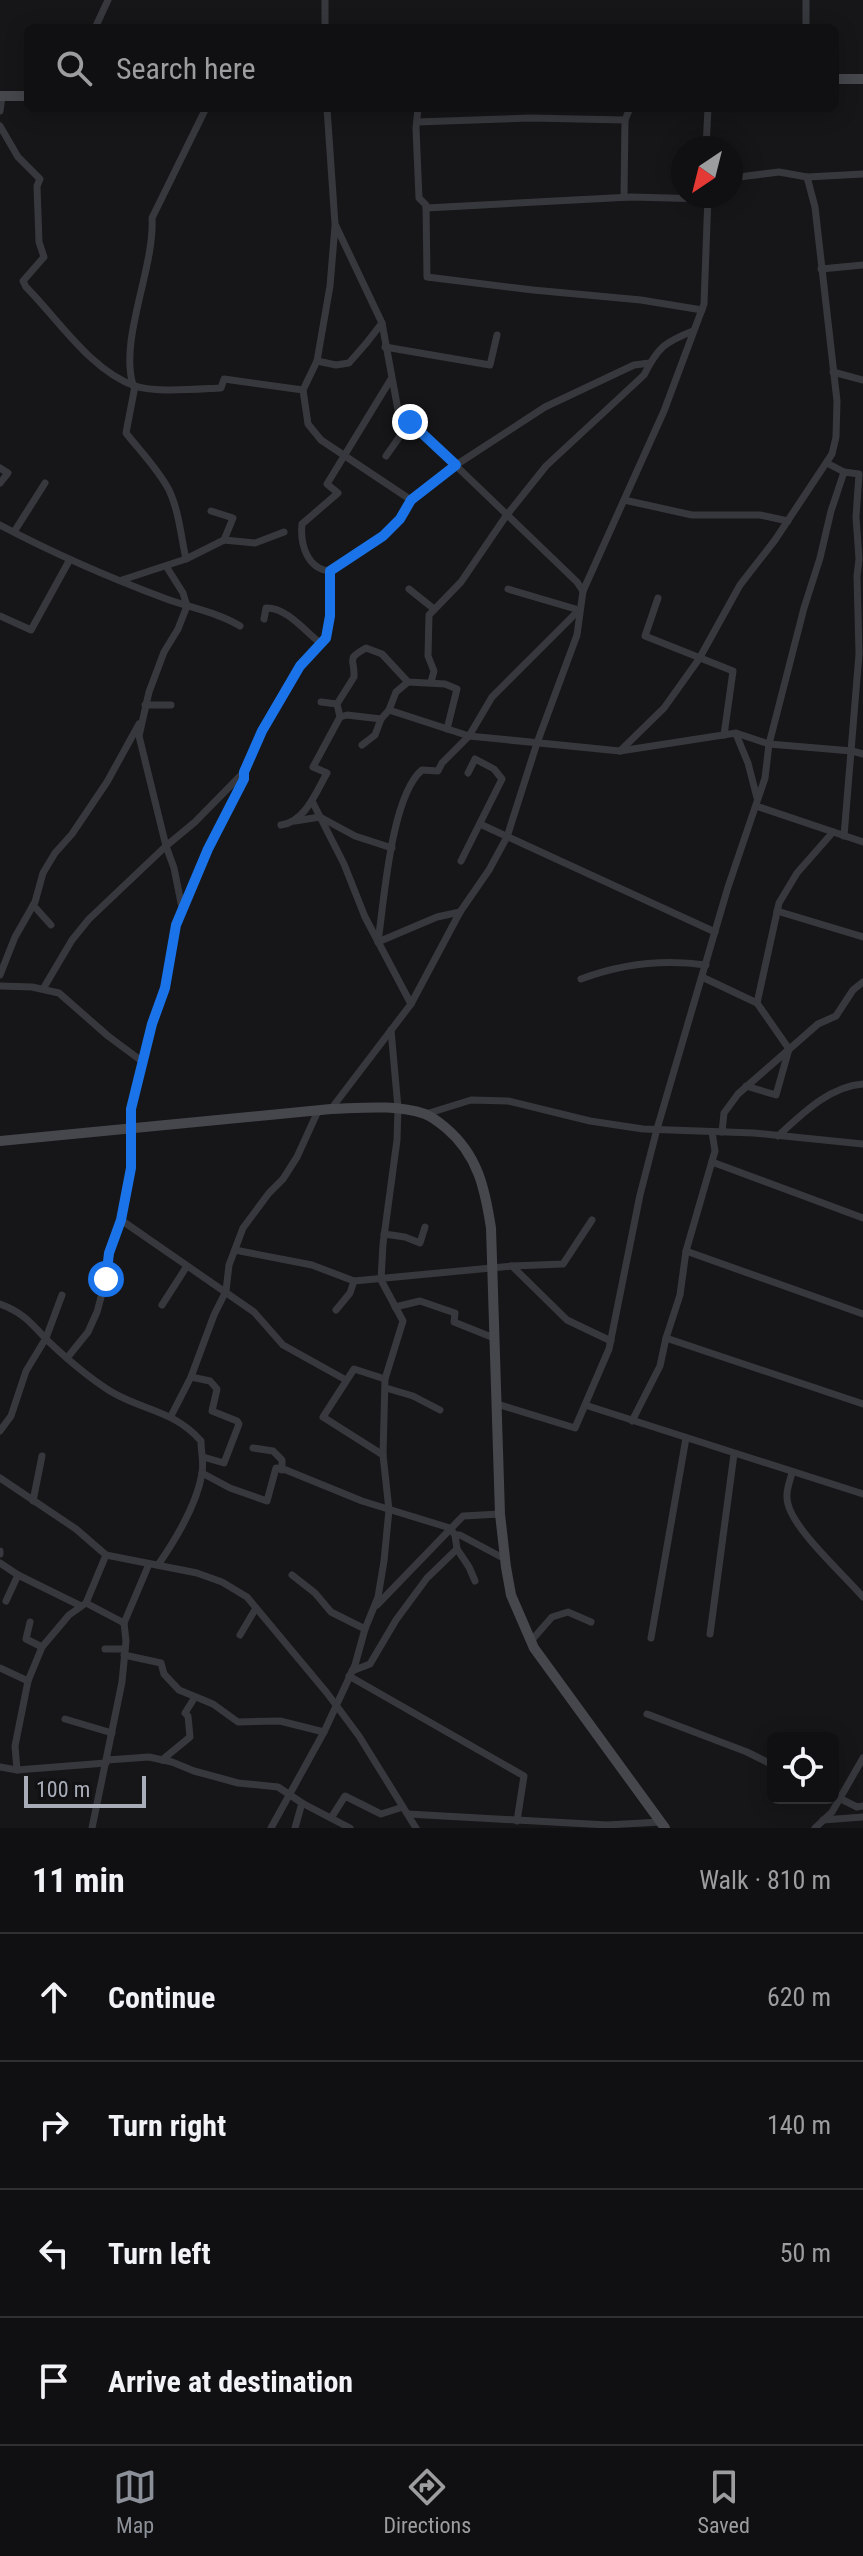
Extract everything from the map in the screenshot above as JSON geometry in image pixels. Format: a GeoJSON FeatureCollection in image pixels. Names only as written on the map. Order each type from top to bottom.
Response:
{"type":"FeatureCollection","features":[{"type":"Feature","properties":{"kind":"street"},"geometry":{"type":"LineString","coordinates":[[97,24],[108,0]]}},
{"type":"Feature","properties":{"kind":"street"},"geometry":{"type":"LineString","coordinates":[[325,0],[325,24]]}},
{"type":"Feature","properties":{"kind":"street"},"geometry":{"type":"LineString","coordinates":[[806,0],[806,24]]}},
{"type":"Feature","properties":{"kind":"street"},"geometry":{"type":"LineString","coordinates":[[839,79],[863,79]]}},
{"type":"Feature","properties":{"kind":"street"},"geometry":{"type":"LineString","coordinates":[[0,111],[1,96],[24,96]]}},
{"type":"Feature","properties":{"kind":"street"},"geometry":{"type":"LineString","coordinates":[[186,559],[169,490],[126,433],[134,386],[130,367],[132,347],[153,234],[152,218],[204,112]]}},
{"type":"Feature","properties":{"kind":"street"},"geometry":{"type":"LineString","coordinates":[[327,112],[335,224],[330,286],[317,361],[303,390],[308,424],[321,440],[411,500]]}},
{"type":"Feature","properties":{"kind":"street"},"geometry":{"type":"LineString","coordinates":[[418,112],[419,198],[426,208],[427,277],[641,300],[702,310]]}},
{"type":"Feature","properties":{"kind":"street"},"geometry":{"type":"LineString","coordinates":[[624,197],[625,120],[628,112]]}},
{"type":"Feature","properties":{"kind":"street"},"geometry":{"type":"LineString","coordinates":[[707,136],[708,112]]}},
{"type":"Feature","properties":{"kind":"street"},"geometry":{"type":"LineString","coordinates":[[417,122],[531,118],[625,120]]}},
{"type":"Feature","properties":{"kind":"street"},"geometry":{"type":"LineString","coordinates":[[0,126],[18,157],[40,179],[37,186],[38,226],[44,257],[23,281],[94,361],[134,386],[180,390],[221,388],[224,379],[303,390]]}},
{"type":"Feature","properties":{"kind":"street"},"geometry":{"type":"LineString","coordinates":[[743,176],[779,172],[807,177],[863,174]]}},
{"type":"Feature","properties":{"kind":"street"},"geometry":{"type":"LineString","coordinates":[[620,751],[664,708],[700,658],[740,585],[827,463],[836,437],[837,401],[815,207],[807,177]]}},
{"type":"Feature","properties":{"kind":"street"},"geometry":{"type":"LineString","coordinates":[[426,208],[624,197],[671,198]]}},
{"type":"Feature","properties":{"kind":"street"},"geometry":{"type":"LineString","coordinates":[[331,1109],[411,1004],[460,912],[508,835],[537,743],[577,635],[583,591],[664,411],[702,310],[707,208]]}},
{"type":"Feature","properties":{"kind":"street"},"geometry":{"type":"LineString","coordinates":[[335,224],[382,323],[398,410],[583,591]]}},
{"type":"Feature","properties":{"kind":"street"},"geometry":{"type":"LineString","coordinates":[[821,269],[863,265]]}},
{"type":"Feature","properties":{"kind":"street"},"geometry":{"type":"LineString","coordinates":[[317,361],[336,365],[349,363],[357,351],[367,345],[382,323]]}},
{"type":"Feature","properties":{"kind":"street"},"geometry":{"type":"LineString","coordinates":[[431,682],[434,671],[428,656],[429,615],[461,582],[506,516],[546,466],[644,375],[669,340],[693,331]]}},
{"type":"Feature","properties":{"kind":"street"},"geometry":{"type":"LineString","coordinates":[[385,347],[490,365],[497,335]]}},
{"type":"Feature","properties":{"kind":"street"},"geometry":{"type":"LineString","coordinates":[[391,379],[327,484],[338,493],[302,524],[300,541],[320,570],[330,571],[383,536],[400,519],[411,500],[456,465],[545,407],[634,365],[650,363]]}},
{"type":"Feature","properties":{"kind":"street"},"geometry":{"type":"LineString","coordinates":[[833,372],[863,380]]}},
{"type":"Feature","properties":{"kind":"street"},"geometry":{"type":"LineString","coordinates":[[386,456],[410,422]]}},
{"type":"Feature","properties":{"kind":"street"},"geometry":{"type":"LineString","coordinates":[[827,463],[844,472],[861,475],[856,517],[861,560],[857,576],[861,654],[844,836]]}},
{"type":"Feature","properties":{"kind":"street"},"geometry":{"type":"LineString","coordinates":[[0,468],[8,473],[0,483]]}},
{"type":"Feature","properties":{"kind":"street"},"geometry":{"type":"LineString","coordinates":[[497,1404],[575,1428],[611,1341],[640,1195],[657,1129],[715,932],[765,778],[769,744],[804,608],[844,472]]}},
{"type":"Feature","properties":{"kind":"street"},"geometry":{"type":"LineString","coordinates":[[14,532],[45,483]]}},
{"type":"Feature","properties":{"kind":"street"},"geometry":{"type":"LineString","coordinates":[[624,500],[692,515],[760,515],[788,521]]}},
{"type":"Feature","properties":{"kind":"street"},"geometry":{"type":"LineString","coordinates":[[211,511],[233,518],[224,540]]}},
{"type":"Feature","properties":{"kind":"street"},"geometry":{"type":"LineString","coordinates":[[0,525],[69,561],[187,606],[225,617],[240,626]]}},
{"type":"Feature","properties":{"kind":"street"},"geometry":{"type":"LineString","coordinates":[[120,581],[186,559],[224,540],[255,543],[284,532]]}},
{"type":"Feature","properties":{"kind":"street"},"geometry":{"type":"LineString","coordinates":[[0,616],[31,630],[69,561]]}},
{"type":"Feature","properties":{"kind":"street"},"geometry":{"type":"LineString","coordinates":[[166,566],[183,593],[187,606],[164,652],[145,705],[139,736],[182,910]]}},
{"type":"Feature","properties":{"kind":"street"},"geometry":{"type":"LineString","coordinates":[[43,989],[81,929],[244,772],[262,731],[300,666],[326,638],[330,616],[330,571]]}},
{"type":"Feature","properties":{"kind":"street"},"geometry":{"type":"LineString","coordinates":[[409,589],[434,609]]}},
{"type":"Feature","properties":{"kind":"street"},"geometry":{"type":"LineString","coordinates":[[508,589],[579,610]]}},
{"type":"Feature","properties":{"kind":"street"},"geometry":{"type":"LineString","coordinates":[[658,598],[645,636],[733,671],[724,735]]}},
{"type":"Feature","properties":{"kind":"street"},"geometry":{"type":"LineString","coordinates":[[264,619],[266,608],[273,608],[287,615],[320,643]]}},
{"type":"Feature","properties":{"kind":"street"},"geometry":{"type":"LineString","coordinates":[[378,942],[392,848],[400,812],[413,777],[422,770],[438,771],[469,736],[492,697],[579,610]]}},
{"type":"Feature","properties":{"kind":"street"},"geometry":{"type":"LineString","coordinates":[[295,821],[312,801],[327,773],[313,767],[340,717],[337,704],[354,677],[352,657],[366,648],[382,654],[408,682],[445,684],[457,689],[447,729]]}},
{"type":"Feature","properties":{"kind":"street"},"geometry":{"type":"LineString","coordinates":[[362,745],[375,735],[396,692],[408,682]]}},
{"type":"Feature","properties":{"kind":"street"},"geometry":{"type":"LineString","coordinates":[[321,702],[337,704]]}},
{"type":"Feature","properties":{"kind":"street"},"geometry":{"type":"LineString","coordinates":[[145,705],[171,705]]}},
{"type":"Feature","properties":{"kind":"street"},"geometry":{"type":"LineString","coordinates":[[389,710],[469,736],[620,751],[736,733],[769,744],[863,754]]}},
{"type":"Feature","properties":{"kind":"street"},"geometry":{"type":"LineString","coordinates":[[0,975],[15,937],[33,905],[43,873],[114,770],[143,714]]}},
{"type":"Feature","properties":{"kind":"street"},"geometry":{"type":"LineString","coordinates":[[340,717],[381,719]]}},
{"type":"Feature","properties":{"kind":"street"},"geometry":{"type":"LineString","coordinates":[[736,733],[748,763],[757,803]]}},
{"type":"Feature","properties":{"kind":"street"},"geometry":{"type":"LineString","coordinates":[[461,861],[502,779],[494,769],[475,759],[468,773]]}},
{"type":"Feature","properties":{"kind":"street"},"geometry":{"type":"LineString","coordinates":[[67,1358],[88,1332],[97,1312],[109,1253],[121,1220],[131,1168],[131,1109],[152,1024],[165,988],[176,925],[208,849],[244,779],[244,772]]}},
{"type":"Feature","properties":{"kind":"street"},"geometry":{"type":"LineString","coordinates":[[312,801],[344,864],[365,917],[411,1004]]}},
{"type":"Feature","properties":{"kind":"street"},"geometry":{"type":"LineString","coordinates":[[757,803],[863,842]]}},
{"type":"Feature","properties":{"kind":"street"},"geometry":{"type":"LineString","coordinates":[[281,825],[320,817],[355,836],[392,848]]}},
{"type":"Feature","properties":{"kind":"street"},"geometry":{"type":"LineString","coordinates":[[480,824],[715,932]]}},
{"type":"Feature","properties":{"kind":"street"},"geometry":{"type":"LineString","coordinates":[[757,1003],[779,903],[797,873],[833,832]]}},
{"type":"Feature","properties":{"kind":"street"},"geometry":{"type":"LineString","coordinates":[[33,905],[51,925]]}},
{"type":"Feature","properties":{"kind":"street"},"geometry":{"type":"LineString","coordinates":[[777,911],[863,937]]}},
{"type":"Feature","properties":{"kind":"street"},"geometry":{"type":"LineString","coordinates":[[378,942],[437,917],[460,912]]}},
{"type":"Feature","properties":{"kind":"street"},"geometry":{"type":"LineString","coordinates":[[581,979],[650,962],[706,965]]}},
{"type":"Feature","properties":{"kind":"street"},"geometry":{"type":"LineString","coordinates":[[702,977],[757,1003],[789,1049]]}},
{"type":"Feature","properties":{"kind":"street"},"geometry":{"type":"LineString","coordinates":[[722,1132],[724,1113],[746,1086],[818,1024],[836,1016],[853,990],[863,982]]}},
{"type":"Feature","properties":{"kind":"street"},"geometry":{"type":"LineString","coordinates":[[0,986],[59,993],[143,1062]]}},
{"type":"Feature","properties":{"kind":"street"},"geometry":{"type":"LineString","coordinates":[[271,1828],[324,1732],[350,1674],[375,1607],[384,1561],[389,1510],[383,1455],[385,1384],[403,1321],[381,1280],[397,1140],[398,1108],[391,1030]]}},
{"type":"Feature","properties":{"kind":"street"},"geometry":{"type":"LineString","coordinates":[[746,1086],[776,1095],[789,1049]]}},
{"type":"Feature","properties":{"kind":"street"},"geometry":{"type":"LineString","coordinates":[[778,1136],[803,1112],[852,1084],[863,1084]]}},
{"type":"Feature","properties":{"kind":"street"},"geometry":{"type":"LineString","coordinates":[[426,1114],[471,1100],[508,1101],[590,1121],[863,1144]]}},
{"type":"Feature","properties":{"kind":"street"},"geometry":{"type":"LineString","coordinates":[[0,1141],[331,1109],[398,1108],[426,1114],[454,1135],[474,1160],[485,1189],[491,1228],[500,1514],[511,1595],[531,1641],[556,1680],[663,1825]]}},
{"type":"Feature","properties":{"kind":"street"},"geometry":{"type":"LineString","coordinates":[[171,1416],[191,1377],[226,1291],[229,1265],[243,1228],[283,1179],[318,1111]]}},
{"type":"Feature","properties":{"kind":"street"},"geometry":{"type":"LineString","coordinates":[[632,1421],[660,1366],[680,1295],[686,1251],[715,1151],[712,1132]]}},
{"type":"Feature","properties":{"kind":"street"},"geometry":{"type":"LineString","coordinates":[[712,1162],[863,1218]]}},
{"type":"Feature","properties":{"kind":"street"},"geometry":{"type":"LineString","coordinates":[[121,1220],[254,1312],[283,1345],[346,1380]]}},
{"type":"Feature","properties":{"kind":"street"},"geometry":{"type":"LineString","coordinates":[[235,1250],[312,1265],[354,1281],[381,1280],[492,1267],[563,1264],[592,1220]]}},
{"type":"Feature","properties":{"kind":"street"},"geometry":{"type":"LineString","coordinates":[[384,1234],[420,1243],[425,1227]]}},
{"type":"Feature","properties":{"kind":"street"},"geometry":{"type":"LineString","coordinates":[[686,1251],[863,1314]]}},
{"type":"Feature","properties":{"kind":"street"},"geometry":{"type":"LineString","coordinates":[[162,1305],[187,1266]]}},
{"type":"Feature","properties":{"kind":"street"},"geometry":{"type":"LineString","coordinates":[[512,1266],[567,1320],[611,1341]]}},
{"type":"Feature","properties":{"kind":"street"},"geometry":{"type":"LineString","coordinates":[[336,1310],[350,1293],[354,1281]]}},
{"type":"Feature","properties":{"kind":"street"},"geometry":{"type":"LineString","coordinates":[[0,1431],[11,1416],[26,1371],[46,1338],[62,1295]]}},
{"type":"Feature","properties":{"kind":"street"},"geometry":{"type":"LineString","coordinates":[[395,1307],[420,1301],[455,1313],[454,1322],[494,1338]]}},
{"type":"Feature","properties":{"kind":"street"},"geometry":{"type":"LineString","coordinates":[[0,1304],[22,1314],[67,1358],[110,1391],[134,1404],[171,1416],[201,1441],[203,1457],[198,1489],[180,1529],[153,1564],[124,1623],[125,1652],[92,1828]]}},
{"type":"Feature","properties":{"kind":"street"},"geometry":{"type":"LineString","coordinates":[[666,1338],[863,1404]]}},
{"type":"Feature","properties":{"kind":"street"},"geometry":{"type":"LineString","coordinates":[[383,1455],[323,1417],[354,1369],[440,1410]]}},
{"type":"Feature","properties":{"kind":"street"},"geometry":{"type":"LineString","coordinates":[[191,1377],[210,1381],[217,1389],[212,1411],[239,1424],[224,1463],[203,1457]]}},
{"type":"Feature","properties":{"kind":"street"},"geometry":{"type":"LineString","coordinates":[[585,1405],[863,1494]]}},
{"type":"Feature","properties":{"kind":"street"},"geometry":{"type":"LineString","coordinates":[[651,1638],[686,1438]]}},
{"type":"Feature","properties":{"kind":"street"},"geometry":{"type":"LineString","coordinates":[[253,1448],[273,1451],[282,1460],[282,1470]]}},
{"type":"Feature","properties":{"kind":"street"},"geometry":{"type":"LineString","coordinates":[[710,1634],[734,1454]]}},
{"type":"Feature","properties":{"kind":"street"},"geometry":{"type":"LineString","coordinates":[[33,1501],[42,1456]]}},
{"type":"Feature","properties":{"kind":"street"},"geometry":{"type":"LineString","coordinates":[[202,1473],[230,1488],[267,1501],[276,1468],[452,1531],[505,1559]]}},
{"type":"Feature","properties":{"kind":"street"},"geometry":{"type":"LineString","coordinates":[[792,1473],[786,1493],[788,1508],[804,1531],[863,1597]]}},
{"type":"Feature","properties":{"kind":"street"},"geometry":{"type":"LineString","coordinates":[[0,1478],[76,1529],[106,1555],[197,1573],[222,1582],[247,1597],[359,1736],[416,1828]]}},
{"type":"Feature","properties":{"kind":"street"},"geometry":{"type":"LineString","coordinates":[[375,1607],[452,1531],[463,1516],[500,1514]]}},
{"type":"Feature","properties":{"kind":"street"},"geometry":{"type":"LineString","coordinates":[[452,1531],[457,1549],[475,1581]]}},
{"type":"Feature","properties":{"kind":"street"},"geometry":{"type":"LineString","coordinates":[[350,1674],[370,1664],[396,1620],[427,1578],[457,1549]]}},
{"type":"Feature","properties":{"kind":"street"},"geometry":{"type":"LineString","coordinates":[[17,1770],[15,1746],[28,1681],[42,1647],[69,1615],[84,1605],[106,1555]]}},
{"type":"Feature","properties":{"kind":"street"},"geometry":{"type":"LineString","coordinates":[[0,1563],[18,1575],[124,1623]]}},
{"type":"Feature","properties":{"kind":"street"},"geometry":{"type":"LineString","coordinates":[[6,1601],[18,1575]]}},
{"type":"Feature","properties":{"kind":"street"},"geometry":{"type":"LineString","coordinates":[[292,1575],[315,1593],[331,1612],[365,1629]]}},
{"type":"Feature","properties":{"kind":"street"},"geometry":{"type":"LineString","coordinates":[[240,1635],[256,1608]]}},
{"type":"Feature","properties":{"kind":"street"},"geometry":{"type":"LineString","coordinates":[[531,1641],[552,1617],[568,1612],[591,1622]]}},
{"type":"Feature","properties":{"kind":"street"},"geometry":{"type":"LineString","coordinates":[[30,1622],[26,1639],[42,1647]]}},
{"type":"Feature","properties":{"kind":"street"},"geometry":{"type":"LineString","coordinates":[[105,1649],[161,1663],[164,1674],[179,1690],[213,1704],[238,1722],[280,1721],[324,1732]]}},
{"type":"Feature","properties":{"kind":"street"},"geometry":{"type":"LineString","coordinates":[[0,1668],[28,1681]]}},
{"type":"Feature","properties":{"kind":"street"},"geometry":{"type":"LineString","coordinates":[[350,1674],[524,1776],[521,1823]]}},
{"type":"Feature","properties":{"kind":"street"},"geometry":{"type":"LineString","coordinates":[[162,1760],[190,1737],[185,1713],[195,1697]]}},
{"type":"Feature","properties":{"kind":"street"},"geometry":{"type":"LineString","coordinates":[[647,1714],[767,1762]]}},
{"type":"Feature","properties":{"kind":"street"},"geometry":{"type":"LineString","coordinates":[[65,1719],[112,1733]]}},
{"type":"Feature","properties":{"kind":"street"},"geometry":{"type":"LineString","coordinates":[[0,1767],[17,1770],[129,1757],[162,1760],[238,1783],[278,1787],[350,1828]]}},
{"type":"Feature","properties":{"kind":"street"},"geometry":{"type":"LineString","coordinates":[[839,1793],[863,1758]]}},
{"type":"Feature","properties":{"kind":"street"},"geometry":{"type":"LineString","coordinates":[[331,1818],[345,1796],[381,1814],[406,1810],[521,1823],[663,1825]]}},
{"type":"Feature","properties":{"kind":"street"},"geometry":{"type":"LineString","coordinates":[[839,1798],[857,1807],[863,1806]]}},
{"type":"Feature","properties":{"kind":"street"},"geometry":{"type":"LineString","coordinates":[[295,1828],[302,1803]]}},
{"type":"Feature","properties":{"kind":"street"},"geometry":{"type":"LineString","coordinates":[[815,1828],[832,1804]]}},
{"type":"Feature","properties":{"kind":"street"},"geometry":{"type":"LineString","coordinates":[[823,1820],[863,1817]]}},
{"type":"Feature","properties":{"kind":"route"},"geometry":{"type":"LineString","coordinates":[[106,1279],[109,1253],[121,1220],[131,1168],[131,1109],[152,1024],[165,988],[176,925],[208,849],[244,779],[244,772],[262,731],[300,666],[326,638],[330,616],[330,571],[383,536],[400,519],[411,500],[456,465],[410,422]]}}]}
